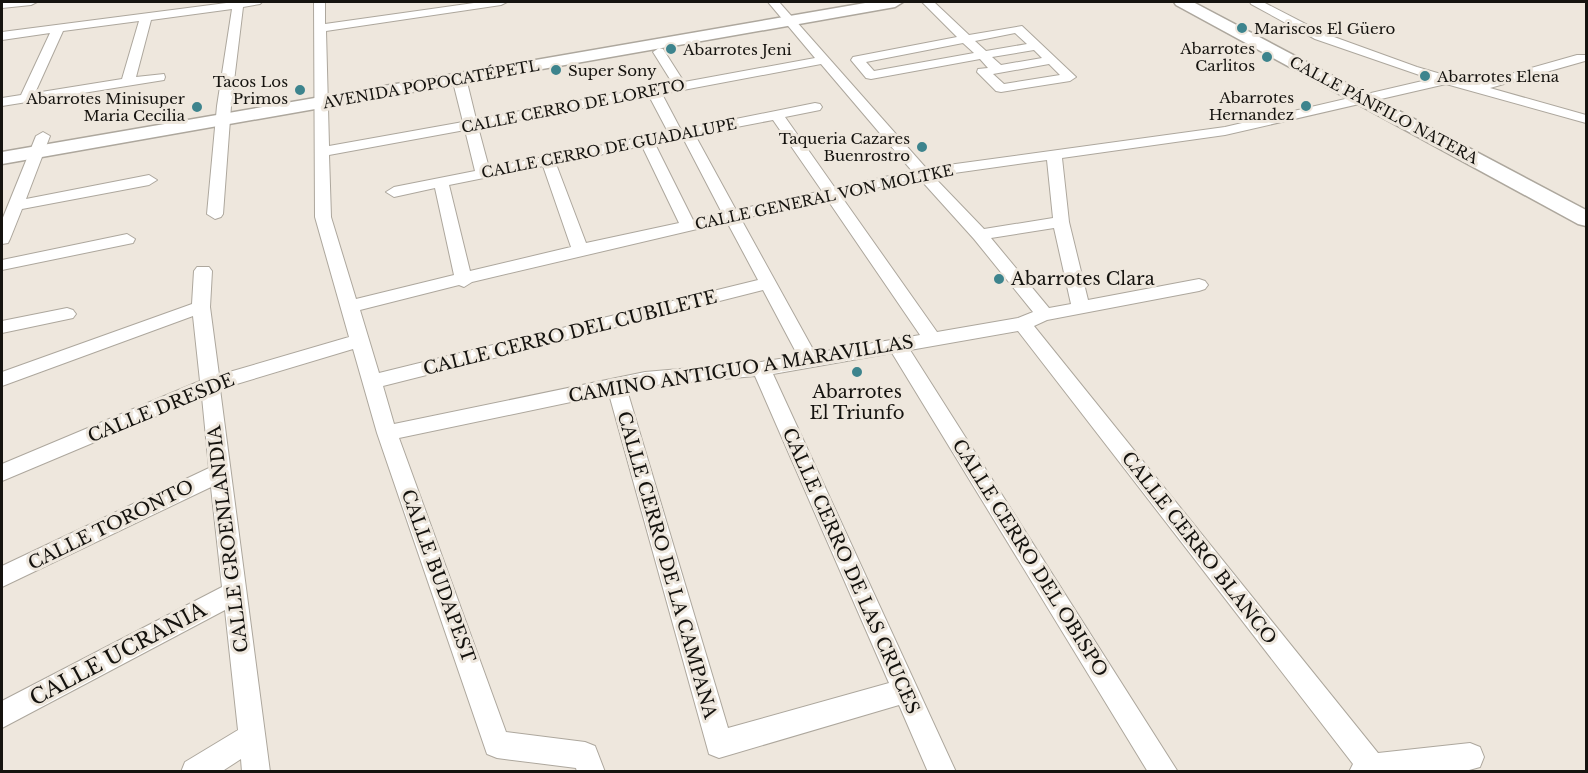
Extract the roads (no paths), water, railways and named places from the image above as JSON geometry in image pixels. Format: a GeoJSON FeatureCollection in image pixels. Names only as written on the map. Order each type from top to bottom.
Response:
{"type":"FeatureCollection","features":[{"type":"Feature","properties":{"kind":"street"},"geometry":{"type":"LineString","coordinates":[[2,5],[31,2]]}},
{"type":"Feature","properties":{"kind":"street"},"geometry":{"type":"LineString","coordinates":[[2,36],[256,2]]}},
{"type":"Feature","properties":{"kind":"street","name":"CALLE BUDAPEST"},"geometry":{"type":"LineString","coordinates":[[319,2],[323,218],[387,434],[497,744],[585,756],[591,771]]}},
{"type":"Feature","properties":{"kind":"street"},"geometry":{"type":"LineString","coordinates":[[405,2],[407,16]]}},
{"type":"Feature","properties":{"kind":"street"},"geometry":{"type":"LineString","coordinates":[[321,28],[501,2]]}},
{"type":"Feature","properties":{"kind":"street","name":"AVENIDA POPOCATÉPETL"},"geometry":{"type":"LineString","coordinates":[[320,96],[459,78],[553,57],[832,2]]}},
{"type":"Feature","properties":{"kind":"street","name":"AVENIDA POPOCATÉPETL"},"geometry":{"type":"LineString","coordinates":[[782,11],[895,2]]}},
{"type":"Feature","properties":{"kind":"street"},"geometry":{"type":"LineString","coordinates":[[928,2],[997,69]]}},
{"type":"Feature","properties":{"kind":"street","name":"CALLE PÁNFILO NATERA"},"geometry":{"type":"LineString","coordinates":[[1182,2],[1367,99],[1587,219]]}},
{"type":"Feature","properties":{"kind":"street"},"geometry":{"type":"LineString","coordinates":[[1255,2],[1318,36],[1445,80],[1587,119]]}},
{"type":"Feature","properties":{"kind":"street"},"geometry":{"type":"LineString","coordinates":[[215,214],[224,113],[238,4]]}},
{"type":"Feature","properties":{"kind":"street"},"geometry":{"type":"LineString","coordinates":[[782,11],[922,173],[980,235],[1041,309],[1043,315]]}},
{"type":"Feature","properties":{"kind":"street"},"geometry":{"type":"LineString","coordinates":[[128,82],[146,17]]}},
{"type":"Feature","properties":{"kind":"street"},"geometry":{"type":"LineString","coordinates":[[26,98],[58,29]]}},
{"type":"Feature","properties":{"kind":"street"},"geometry":{"type":"LineString","coordinates":[[1035,46],[871,75],[857,60],[1018,29],[1070,77],[1001,88],[983,72],[1051,60]]}},
{"type":"Feature","properties":{"kind":"street"},"geometry":{"type":"LineString","coordinates":[[913,81],[958,72],[931,45]]}},
{"type":"Feature","properties":{"kind":"street"},"geometry":{"type":"LineString","coordinates":[[659,52],[680,85]]}},
{"type":"Feature","properties":{"kind":"street","name":"AVENIDA POPOCATÉPETL"},"geometry":{"type":"LineString","coordinates":[[2,143],[39,144],[553,57]]}},
{"type":"Feature","properties":{"kind":"street"},"geometry":{"type":"LineString","coordinates":[[1474,88],[1581,58]]}},
{"type":"Feature","properties":{"kind":"street","name":"CALLE CERRO DE LORETO"},"geometry":{"type":"LineString","coordinates":[[321,152],[824,60]]}},
{"type":"Feature","properties":{"kind":"street"},"geometry":{"type":"LineString","coordinates":[[2,102],[159,77]]}},
{"type":"Feature","properties":{"kind":"street"},"geometry":{"type":"LineString","coordinates":[[459,78],[483,174]]}},
{"type":"Feature","properties":{"kind":"street","name":"CALLE GENERAL VON MOLTKE"},"geometry":{"type":"LineString","coordinates":[[348,308],[580,250],[922,173],[1225,131],[1445,80]]}},
{"type":"Feature","properties":{"kind":"street"},"geometry":{"type":"LineString","coordinates":[[653,90],[733,216],[810,361]]}},
{"type":"Feature","properties":{"kind":"street","name":"CALLE CERRO DE GUADALUPE"},"geometry":{"type":"LineString","coordinates":[[394,192],[815,107]]}},
{"type":"Feature","properties":{"kind":"street"},"geometry":{"type":"LineString","coordinates":[[777,115],[932,339]]}},
{"type":"Feature","properties":{"kind":"street"},"geometry":{"type":"LineString","coordinates":[[647,141],[688,225]]}},
{"type":"Feature","properties":{"kind":"street"},"geometry":{"type":"LineString","coordinates":[[2,239],[39,144]]}},
{"type":"Feature","properties":{"kind":"street","name":"AVENIDA POPOCATÉPETL"},"geometry":{"type":"LineString","coordinates":[[2,158],[39,144]]}},
{"type":"Feature","properties":{"kind":"street"},"geometry":{"type":"LineString","coordinates":[[1054,156],[1061,222],[1081,309]]}},
{"type":"Feature","properties":{"kind":"street"},"geometry":{"type":"LineString","coordinates":[[548,161],[580,250]]}},
{"type":"Feature","properties":{"kind":"street"},"geometry":{"type":"LineString","coordinates":[[15,206],[149,180]]}},
{"type":"Feature","properties":{"kind":"street"},"geometry":{"type":"LineString","coordinates":[[441,182],[464,280]]}},
{"type":"Feature","properties":{"kind":"street"},"geometry":{"type":"LineString","coordinates":[[980,235],[1061,222]]}},
{"type":"Feature","properties":{"kind":"street"},"geometry":{"type":"LineString","coordinates":[[2,265],[127,239]]}},
{"type":"Feature","properties":{"kind":"street","name":"CALLE GROENLANDIA"},"geometry":{"type":"LineString","coordinates":[[203,271],[201,307],[256,771]]}},
{"type":"Feature","properties":{"kind":"street","name":"CALLE CERRO DEL CUBILETE"},"geometry":{"type":"LineString","coordinates":[[372,382],[767,283]]}},
{"type":"Feature","properties":{"kind":"street","name":"CAMINO ANTIGUO A MARAVILLAS"},"geometry":{"type":"LineString","coordinates":[[387,434],[645,379],[761,369],[810,361],[1022,324],[1043,315],[1199,285]]}},
{"type":"Feature","properties":{"kind":"street"},"geometry":{"type":"LineString","coordinates":[[2,379],[201,307]]}},
{"type":"Feature","properties":{"kind":"street"},"geometry":{"type":"LineString","coordinates":[[2,327],[67,314]]}},
{"type":"Feature","properties":{"kind":"street","name":"CALLE CERRO BLANCO"},"geometry":{"type":"LineString","coordinates":[[1022,324],[1371,770]]}},
{"type":"Feature","properties":{"kind":"street","name":"CALLE DRESDE"},"geometry":{"type":"LineString","coordinates":[[2,473],[210,385],[359,341]]}},
{"type":"Feature","properties":{"kind":"street","name":"CALLE CERRO DEL OBISPO"},"geometry":{"type":"LineString","coordinates":[[897,345],[1164,771]]}},
{"type":"Feature","properties":{"kind":"street","name":"CALLE CERRO DE LAS CRUCES"},"geometry":{"type":"LineString","coordinates":[[761,369],[942,771]]}},
{"type":"Feature","properties":{"kind":"street","name":"CALLE CERRO DE LA CAMPANA"},"geometry":{"type":"LineString","coordinates":[[616,385],[719,744],[905,691]]}},
{"type":"Feature","properties":{"kind":"street","name":"CALLE TORONTO"},"geometry":{"type":"LineString","coordinates":[[2,577],[219,473]]}},
{"type":"Feature","properties":{"kind":"street","name":"CALLE UCRANIA"},"geometry":{"type":"LineString","coordinates":[[2,715],[234,592]]}},
{"type":"Feature","properties":{"kind":"street"},"geometry":{"type":"LineString","coordinates":[[195,771],[251,737]]}},
{"type":"Feature","properties":{"kind":"street"},"geometry":{"type":"LineString","coordinates":[[1371,770],[1470,757]]}},
{"type":"Feature","properties":{"kind":"place","name":"Mariscos El Güero"},"geometry":{"type":"Point","coordinates":[1242,28]}},
{"type":"Feature","properties":{"kind":"place","name":"Abarrotes Jeni"},"geometry":{"type":"Point","coordinates":[671,49]}},
{"type":"Feature","properties":{"kind":"place","name":"Abarrotes Carlitos"},"geometry":{"type":"Point","coordinates":[1267,57]}},
{"type":"Feature","properties":{"kind":"place","name":"Super Sony"},"geometry":{"type":"Point","coordinates":[556,70]}},
{"type":"Feature","properties":{"kind":"place","name":"Abarrotes Elena"},"geometry":{"type":"Point","coordinates":[1425,76]}},
{"type":"Feature","properties":{"kind":"place","name":"Tacos Los Primos"},"geometry":{"type":"Point","coordinates":[300,90]}},
{"type":"Feature","properties":{"kind":"place","name":"Abarrotes Hernandez"},"geometry":{"type":"Point","coordinates":[1306,106]}},
{"type":"Feature","properties":{"kind":"place","name":"Abarrotes Minisuper Maria Cecilia"},"geometry":{"type":"Point","coordinates":[197,107]}},
{"type":"Feature","properties":{"kind":"place","name":"Taqueria Cazares Buenrostro"},"geometry":{"type":"Point","coordinates":[922,147]}},
{"type":"Feature","properties":{"kind":"place","name":"Abarrotes Clara"},"geometry":{"type":"Point","coordinates":[999,279]}},
{"type":"Feature","properties":{"kind":"place","name":"Abarrotes El Triunfo"},"geometry":{"type":"Point","coordinates":[857,372]}}]}
